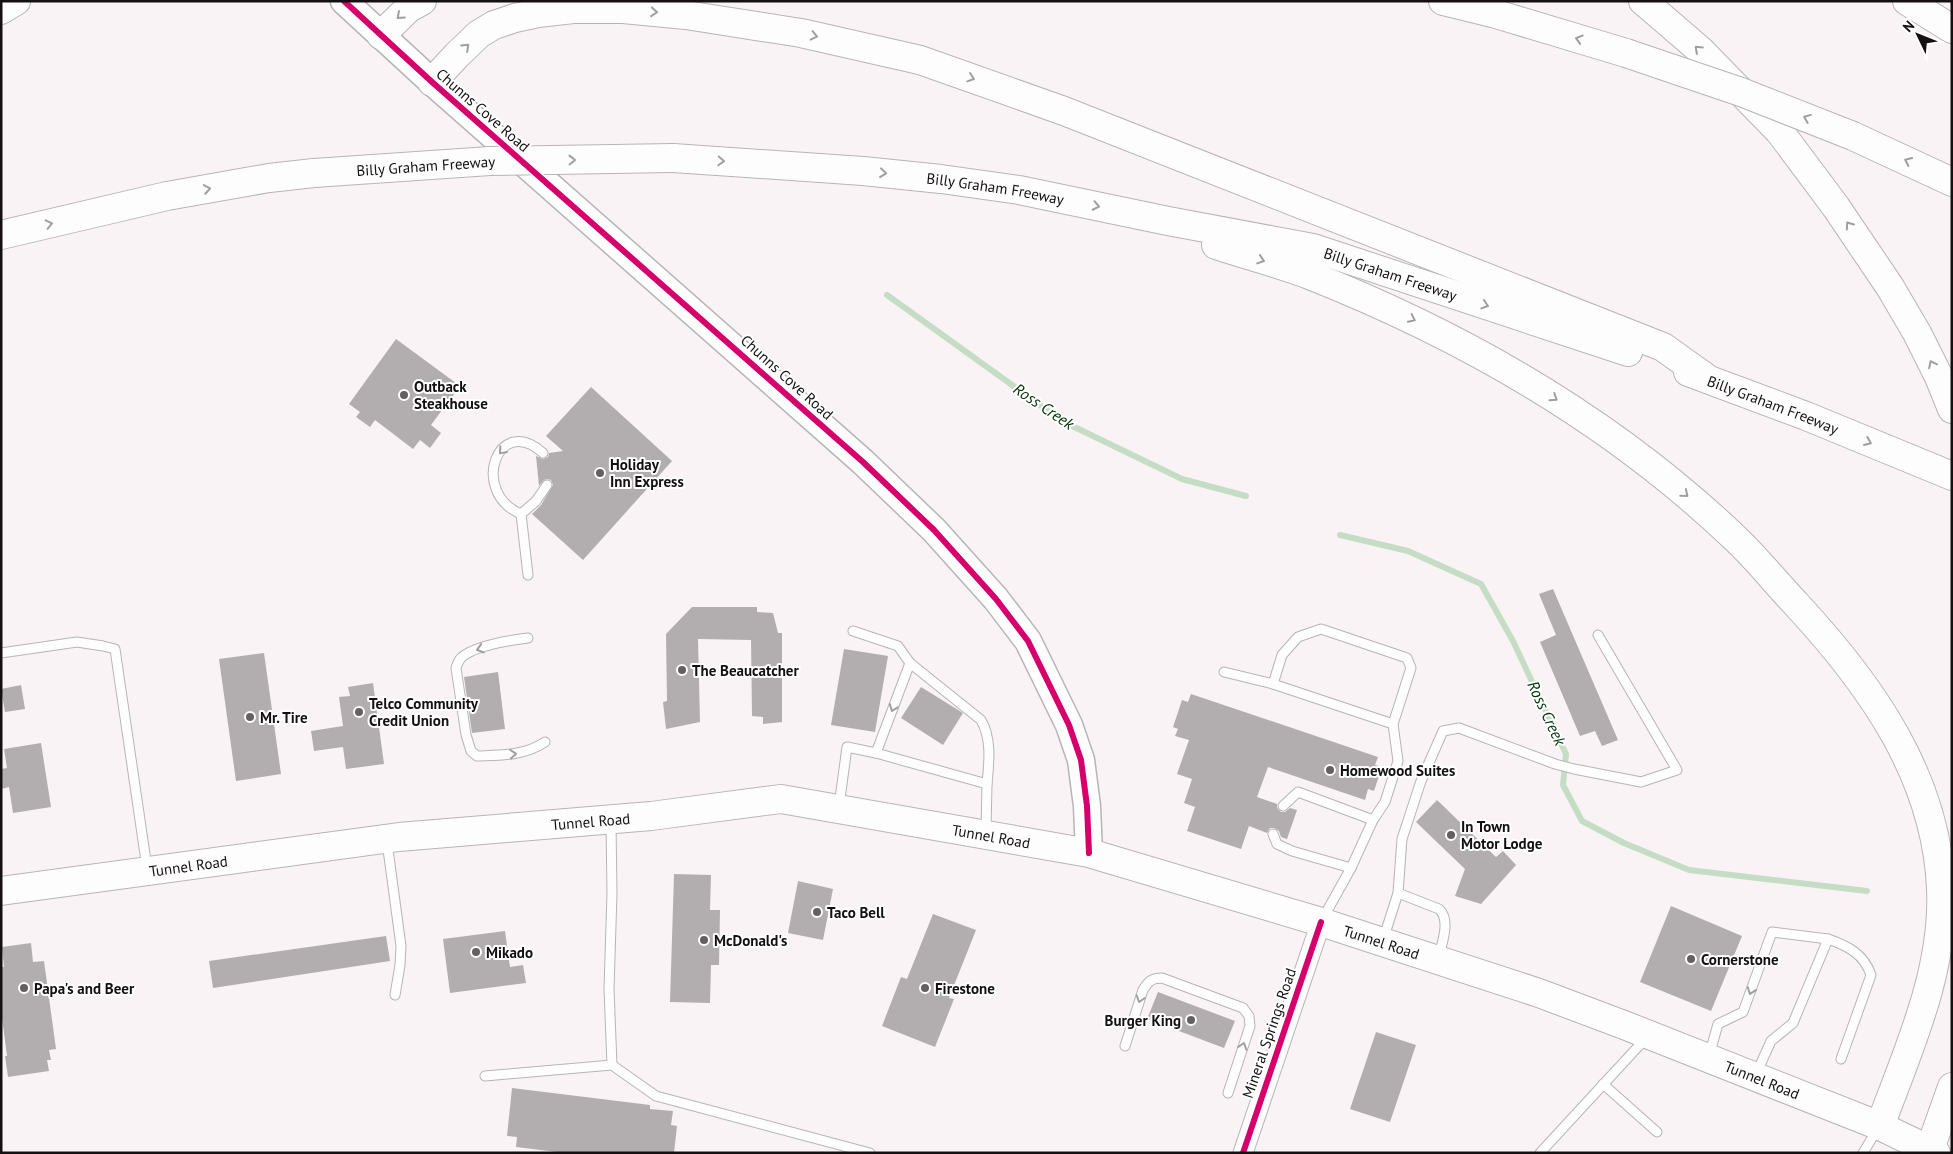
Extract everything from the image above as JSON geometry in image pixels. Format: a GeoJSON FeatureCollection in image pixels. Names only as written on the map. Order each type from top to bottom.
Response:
{"type":"FeatureCollection","features":[{"type":"Feature","properties":{"kind":"main road"},"geometry":{"type":"LineString","coordinates":[[1,10],[16,1]]}},
{"type":"Feature","properties":{"kind":"main road","name":"Chunns Cove Road"},"geometry":{"type":"LineString","coordinates":[[344,1],[432,82],[863,462],[934,530],[996,599],[1028,641],[1069,725],[1081,760],[1089,853]]}},
{"type":"Feature","properties":{"kind":"main road"},"geometry":{"type":"LineString","coordinates":[[380,34],[408,8],[422,1]]}},
{"type":"Feature","properties":{"kind":"main road"},"geometry":{"type":"LineString","coordinates":[[1444,1],[1496,14],[1626,53],[1741,92],[1853,136],[1952,182]]}},
{"type":"Feature","properties":{"kind":"main road"},"geometry":{"type":"LineString","coordinates":[[1643,1],[1700,50],[1780,132],[1836,207],[1890,288],[1917,333],[1939,377],[1952,409]]}},
{"type":"Feature","properties":{"kind":"main road"},"geometry":{"type":"LineString","coordinates":[[1907,1],[1952,29]]}},
{"type":"Feature","properties":{"kind":"main road"},"geometry":{"type":"LineString","coordinates":[[432,82],[468,44],[479,34],[494,25],[515,18],[573,9],[623,9],[742,23],[801,33],[920,60],[1064,111],[1664,347],[1705,377]]}},
{"type":"Feature","properties":{"kind":"main road","name":"Billy Graham Freeway"},"geometry":{"type":"LineString","coordinates":[[1,235],[167,196],[269,178],[314,173],[490,161],[673,158],[754,162],[941,178],[1019,190],[1168,221],[1313,248],[1705,377],[1952,476]]}},
{"type":"Feature","properties":{"kind":"main road"},"geometry":{"type":"LineString","coordinates":[[1168,221],[1204,242],[1303,273],[1410,318],[1476,352],[1539,388],[1600,427],[1684,493],[1738,541],[1856,673],[1880,708],[1916,774],[1930,816],[1937,847],[1941,885],[1942,919],[1938,948],[1922,1011],[1880,1126]]}},
{"type":"Feature","properties":{"kind":"main road","name":"Tunnel Road"},"geometry":{"type":"LineString","coordinates":[[1,891],[386,839],[658,816],[781,799],[1089,853],[1321,922],[1539,994],[1649,1035],[1880,1126],[1932,1152]]}},
{"type":"Feature","properties":{"kind":"main road"},"geometry":{"type":"LineString","coordinates":[[1932,1152],[1952,1087]]}},
{"type":"Feature","properties":{"kind":"street","name":"Mineral Springs Road"},"geometry":{"type":"LineString","coordinates":[[1243,1153],[1321,922]]}},
{"type":"Feature","properties":{"kind":"lane"},"geometry":{"type":"LineString","coordinates":[[521,514],[508,508],[499,494],[492,476],[494,461],[505,446],[516,441],[528,443],[543,453]]}},
{"type":"Feature","properties":{"kind":"lane"},"geometry":{"type":"LineString","coordinates":[[521,514],[536,501],[546,485]]}},
{"type":"Feature","properties":{"kind":"lane"},"geometry":{"type":"LineString","coordinates":[[521,514],[528,575]]}},
{"type":"Feature","properties":{"kind":"lane"},"geometry":{"type":"LineString","coordinates":[[1273,684],[1282,655],[1298,636],[1321,628],[1407,658],[1411,668],[1393,724],[1398,761],[1385,802],[1373,820],[1351,868],[1321,922]]}},
{"type":"Feature","properties":{"kind":"lane"},"geometry":{"type":"LineString","coordinates":[[852,631],[898,646],[910,663],[981,720],[986,728],[989,759],[986,835]]}},
{"type":"Feature","properties":{"kind":"lane"},"geometry":{"type":"LineString","coordinates":[[1382,942],[1398,893],[1402,839],[1421,781],[1443,731],[1459,728],[1555,764],[1641,782],[1677,770],[1598,635]]}},
{"type":"Feature","properties":{"kind":"lane"},"geometry":{"type":"LineString","coordinates":[[528,638],[507,641],[470,652],[460,658],[456,668],[466,735],[471,751],[477,756],[521,753],[534,749],[545,742]]}},
{"type":"Feature","properties":{"kind":"lane"},"geometry":{"type":"LineString","coordinates":[[1,653],[76,642],[115,649],[148,871]]}},
{"type":"Feature","properties":{"kind":"lane"},"geometry":{"type":"LineString","coordinates":[[876,753],[910,663]]}},
{"type":"Feature","properties":{"kind":"lane"},"geometry":{"type":"LineString","coordinates":[[1224,672],[1273,684],[1393,724]]}},
{"type":"Feature","properties":{"kind":"lane"},"geometry":{"type":"LineString","coordinates":[[839,809],[848,747],[987,784]]}},
{"type":"Feature","properties":{"kind":"lane"},"geometry":{"type":"LineString","coordinates":[[1283,806],[1298,792],[1373,820]]}},
{"type":"Feature","properties":{"kind":"lane"},"geometry":{"type":"LineString","coordinates":[[611,820],[612,893],[609,989],[612,1065]]}},
{"type":"Feature","properties":{"kind":"lane"},"geometry":{"type":"LineString","coordinates":[[1272,834],[1277,844],[1292,851],[1351,868]]}},
{"type":"Feature","properties":{"kind":"lane"},"geometry":{"type":"LineString","coordinates":[[386,839],[401,946],[395,995]]}},
{"type":"Feature","properties":{"kind":"lane"},"geometry":{"type":"LineString","coordinates":[[1398,893],[1439,909],[1444,914],[1446,921],[1438,960]]}},
{"type":"Feature","properties":{"kind":"lane"},"geometry":{"type":"LineString","coordinates":[[1708,1058],[1718,1024],[1743,1012],[1772,932],[1828,939],[1854,950],[1868,966],[1871,976],[1841,1059]]}},
{"type":"Feature","properties":{"kind":"lane"},"geometry":{"type":"LineString","coordinates":[[1755,1076],[1771,1041],[1793,1023],[1828,939]]}},
{"type":"Feature","properties":{"kind":"lane"},"geometry":{"type":"LineString","coordinates":[[1124,1046],[1143,990],[1147,982],[1154,978],[1162,978],[1243,1008],[1249,1016],[1250,1026],[1228,1092]]}},
{"type":"Feature","properties":{"kind":"lane"},"geometry":{"type":"LineString","coordinates":[[1540,1153],[1649,1035]]}},
{"type":"Feature","properties":{"kind":"lane"},"geometry":{"type":"LineString","coordinates":[[485,1076],[612,1065],[656,1096],[870,1153]]}},
{"type":"Feature","properties":{"kind":"lane"},"geometry":{"type":"LineString","coordinates":[[1604,1084],[1657,1132]]}},
{"type":"Feature","properties":{"kind":"lane"},"geometry":{"type":"LineString","coordinates":[[1863,1153],[1880,1126]]}},
{"type":"Feature","properties":{"kind":"building","name":"Outback Steakhouse"},"geometry":{"type":"Polygon","coordinates":[[[396,339],[460,386],[431,425],[441,433],[430,448],[420,440],[413,449],[375,420],[370,427],[356,417],[360,412],[349,404],[396,339]]]}},
{"type":"Feature","properties":{"kind":"building","name":"Holiday Inn Express"},"geometry":{"type":"Polygon","coordinates":[[[591,387],[672,461],[583,560],[532,514],[541,505],[553,485],[551,480],[547,479],[539,486],[536,456],[543,459],[548,457],[549,453],[563,451],[546,436],[591,387]]]}},
{"type":"Feature","properties":{"kind":"building"},"geometry":{"type":"Polygon","coordinates":[[[1553,589],[1618,740],[1602,746],[1595,731],[1580,736],[1540,642],[1556,635],[1539,594],[1553,589]]]}},
{"type":"Feature","properties":{"kind":"building","name":"The Beaucatcher"},"geometry":{"type":"Polygon","coordinates":[[[692,607],[757,607],[757,612],[773,613],[778,633],[782,633],[782,722],[763,724],[763,717],[752,716],[751,640],[698,639],[700,722],[666,729],[663,702],[667,701],[666,634],[692,607]]]}},
{"type":"Feature","properties":{"kind":"building"},"geometry":{"type":"Polygon","coordinates":[[[844,649],[888,656],[875,732],[831,725],[844,649]]]}},
{"type":"Feature","properties":{"kind":"building","name":"Mr. Tire"},"geometry":{"type":"Polygon","coordinates":[[[264,653],[281,774],[236,781],[219,659],[264,653]]]}},
{"type":"Feature","properties":{"kind":"building"},"geometry":{"type":"Polygon","coordinates":[[[498,672],[505,729],[472,733],[464,677],[498,672]]]}},
{"type":"Feature","properties":{"kind":"building","name":"Telco Community Credit Union"},"geometry":{"type":"Polygon","coordinates":[[[373,683],[384,764],[346,769],[343,747],[314,751],[311,731],[343,726],[339,697],[350,696],[348,687],[373,683]]]}},
{"type":"Feature","properties":{"kind":"building"},"geometry":{"type":"Polygon","coordinates":[[[21,685],[25,709],[5,712],[1,689],[21,685]]]}},
{"type":"Feature","properties":{"kind":"building"},"geometry":{"type":"Polygon","coordinates":[[[921,687],[963,713],[943,745],[901,718],[921,687]]]}},
{"type":"Feature","properties":{"kind":"building","name":"Homewood Suites"},"geometry":{"type":"Polygon","coordinates":[[[1191,694],[1378,757],[1375,765],[1382,767],[1374,791],[1368,789],[1365,800],[1268,767],[1257,797],[1277,804],[1277,808],[1281,812],[1285,812],[1290,808],[1297,810],[1287,839],[1281,837],[1279,831],[1274,828],[1270,828],[1267,833],[1249,826],[1241,849],[1187,831],[1195,807],[1184,803],[1192,779],[1177,774],[1189,740],[1175,736],[1178,729],[1173,727],[1182,700],[1188,702],[1191,694]]]}},
{"type":"Feature","properties":{"kind":"building"},"geometry":{"type":"Polygon","coordinates":[[[41,743],[51,807],[13,813],[9,787],[1,789],[1,769],[7,768],[4,749],[41,743]]]}},
{"type":"Feature","properties":{"kind":"building"},"geometry":{"type":"Polygon","coordinates":[[[1437,800],[1496,857],[1503,851],[1516,865],[1481,904],[1455,896],[1465,869],[1416,822],[1437,800]]]}},
{"type":"Feature","properties":{"kind":"building"},"geometry":{"type":"Polygon","coordinates":[[[674,874],[711,875],[710,910],[720,910],[719,965],[711,965],[710,1003],[670,1002],[674,874]]]}},
{"type":"Feature","properties":{"kind":"building"},"geometry":{"type":"Polygon","coordinates":[[[798,881],[833,889],[823,940],[788,933],[798,881]]]}},
{"type":"Feature","properties":{"kind":"building","name":"Cornerstone"},"geometry":{"type":"Polygon","coordinates":[[[1671,906],[1742,936],[1711,1011],[1640,982],[1671,906]]]}},
{"type":"Feature","properties":{"kind":"building","name":"Firestone"},"geometry":{"type":"Polygon","coordinates":[[[933,914],[976,930],[949,998],[954,999],[935,1047],[882,1026],[901,977],[907,979],[933,914]]]}},
{"type":"Feature","properties":{"kind":"building","name":"Mikado"},"geometry":{"type":"Polygon","coordinates":[[[505,931],[510,967],[523,965],[526,983],[450,993],[443,939],[505,931]]]}},
{"type":"Feature","properties":{"kind":"building"},"geometry":{"type":"Polygon","coordinates":[[[386,936],[390,961],[213,988],[209,961],[386,936]]]}},
{"type":"Feature","properties":{"kind":"building","name":"Papa's and Beer"},"geometry":{"type":"Polygon","coordinates":[[[31,943],[33,962],[44,961],[56,1049],[49,1050],[51,1060],[47,1060],[49,1071],[8,1077],[1,1010],[1,967],[4,967],[2,947],[31,943]]]}},
{"type":"Feature","properties":{"kind":"building","name":"Burger King"},"geometry":{"type":"Polygon","coordinates":[[[1158,992],[1235,1021],[1224,1048],[1147,1019],[1158,992]]]}},
{"type":"Feature","properties":{"kind":"building"},"geometry":{"type":"Polygon","coordinates":[[[1376,1032],[1416,1045],[1390,1122],[1350,1109],[1376,1032]]]}},
{"type":"Feature","properties":{"kind":"building"},"geometry":{"type":"Polygon","coordinates":[[[512,1088],[650,1105],[650,1109],[673,1111],[671,1125],[677,1126],[674,1153],[565,1153],[516,1147],[517,1137],[507,1136],[512,1088]]]}},
{"type":"Feature","properties":{"kind":"waterway","name":"Ross Creek"},"geometry":{"type":"LineString","coordinates":[[887,295],[1062,421],[1182,479],[1246,496]]}},
{"type":"Feature","properties":{"kind":"waterway","name":"Ross Creek"},"geometry":{"type":"LineString","coordinates":[[1340,535],[1408,551],[1481,584],[1513,641],[1566,754],[1563,785],[1582,821],[1624,843],[1689,870],[1867,891]]}},
{"type":"Feature","properties":{"kind":"cycle path"},"geometry":{"type":"LineString","coordinates":[[344,1],[432,82],[863,462],[934,530],[996,599],[1028,641],[1069,725],[1081,760],[1087,806],[1089,853]]}},
{"type":"Feature","properties":{"kind":"cycle path"},"geometry":{"type":"LineString","coordinates":[[1243,1153],[1321,922]]}},
{"type":"Feature","properties":{"kind":"place","name":"Outback Steakhouse"},"geometry":{"type":"Point","coordinates":[404,395]}},
{"type":"Feature","properties":{"kind":"place","name":"Holiday Inn Express"},"geometry":{"type":"Point","coordinates":[600,473]}},
{"type":"Feature","properties":{"kind":"place","name":"The Beaucatcher"},"geometry":{"type":"Point","coordinates":[682,670]}},
{"type":"Feature","properties":{"kind":"place","name":"Telco Community Credit Union"},"geometry":{"type":"Point","coordinates":[359,712]}},
{"type":"Feature","properties":{"kind":"place","name":"Mr. Tire"},"geometry":{"type":"Point","coordinates":[250,717]}},
{"type":"Feature","properties":{"kind":"place","name":"Homewood Suites"},"geometry":{"type":"Point","coordinates":[1330,770]}},
{"type":"Feature","properties":{"kind":"place","name":"In Town Motor Lodge"},"geometry":{"type":"Point","coordinates":[1451,835]}},
{"type":"Feature","properties":{"kind":"place","name":"Taco Bell"},"geometry":{"type":"Point","coordinates":[817,912]}},
{"type":"Feature","properties":{"kind":"place","name":"McDonald's"},"geometry":{"type":"Point","coordinates":[704,940]}},
{"type":"Feature","properties":{"kind":"place","name":"Mikado"},"geometry":{"type":"Point","coordinates":[476,952]}},
{"type":"Feature","properties":{"kind":"place","name":"Cornerstone"},"geometry":{"type":"Point","coordinates":[1691,959]}},
{"type":"Feature","properties":{"kind":"place","name":"Papa's and Beer"},"geometry":{"type":"Point","coordinates":[24,988]}},
{"type":"Feature","properties":{"kind":"place","name":"Firestone"},"geometry":{"type":"Point","coordinates":[925,988]}},
{"type":"Feature","properties":{"kind":"place","name":"Burger King"},"geometry":{"type":"Point","coordinates":[1191,1020]}}]}
